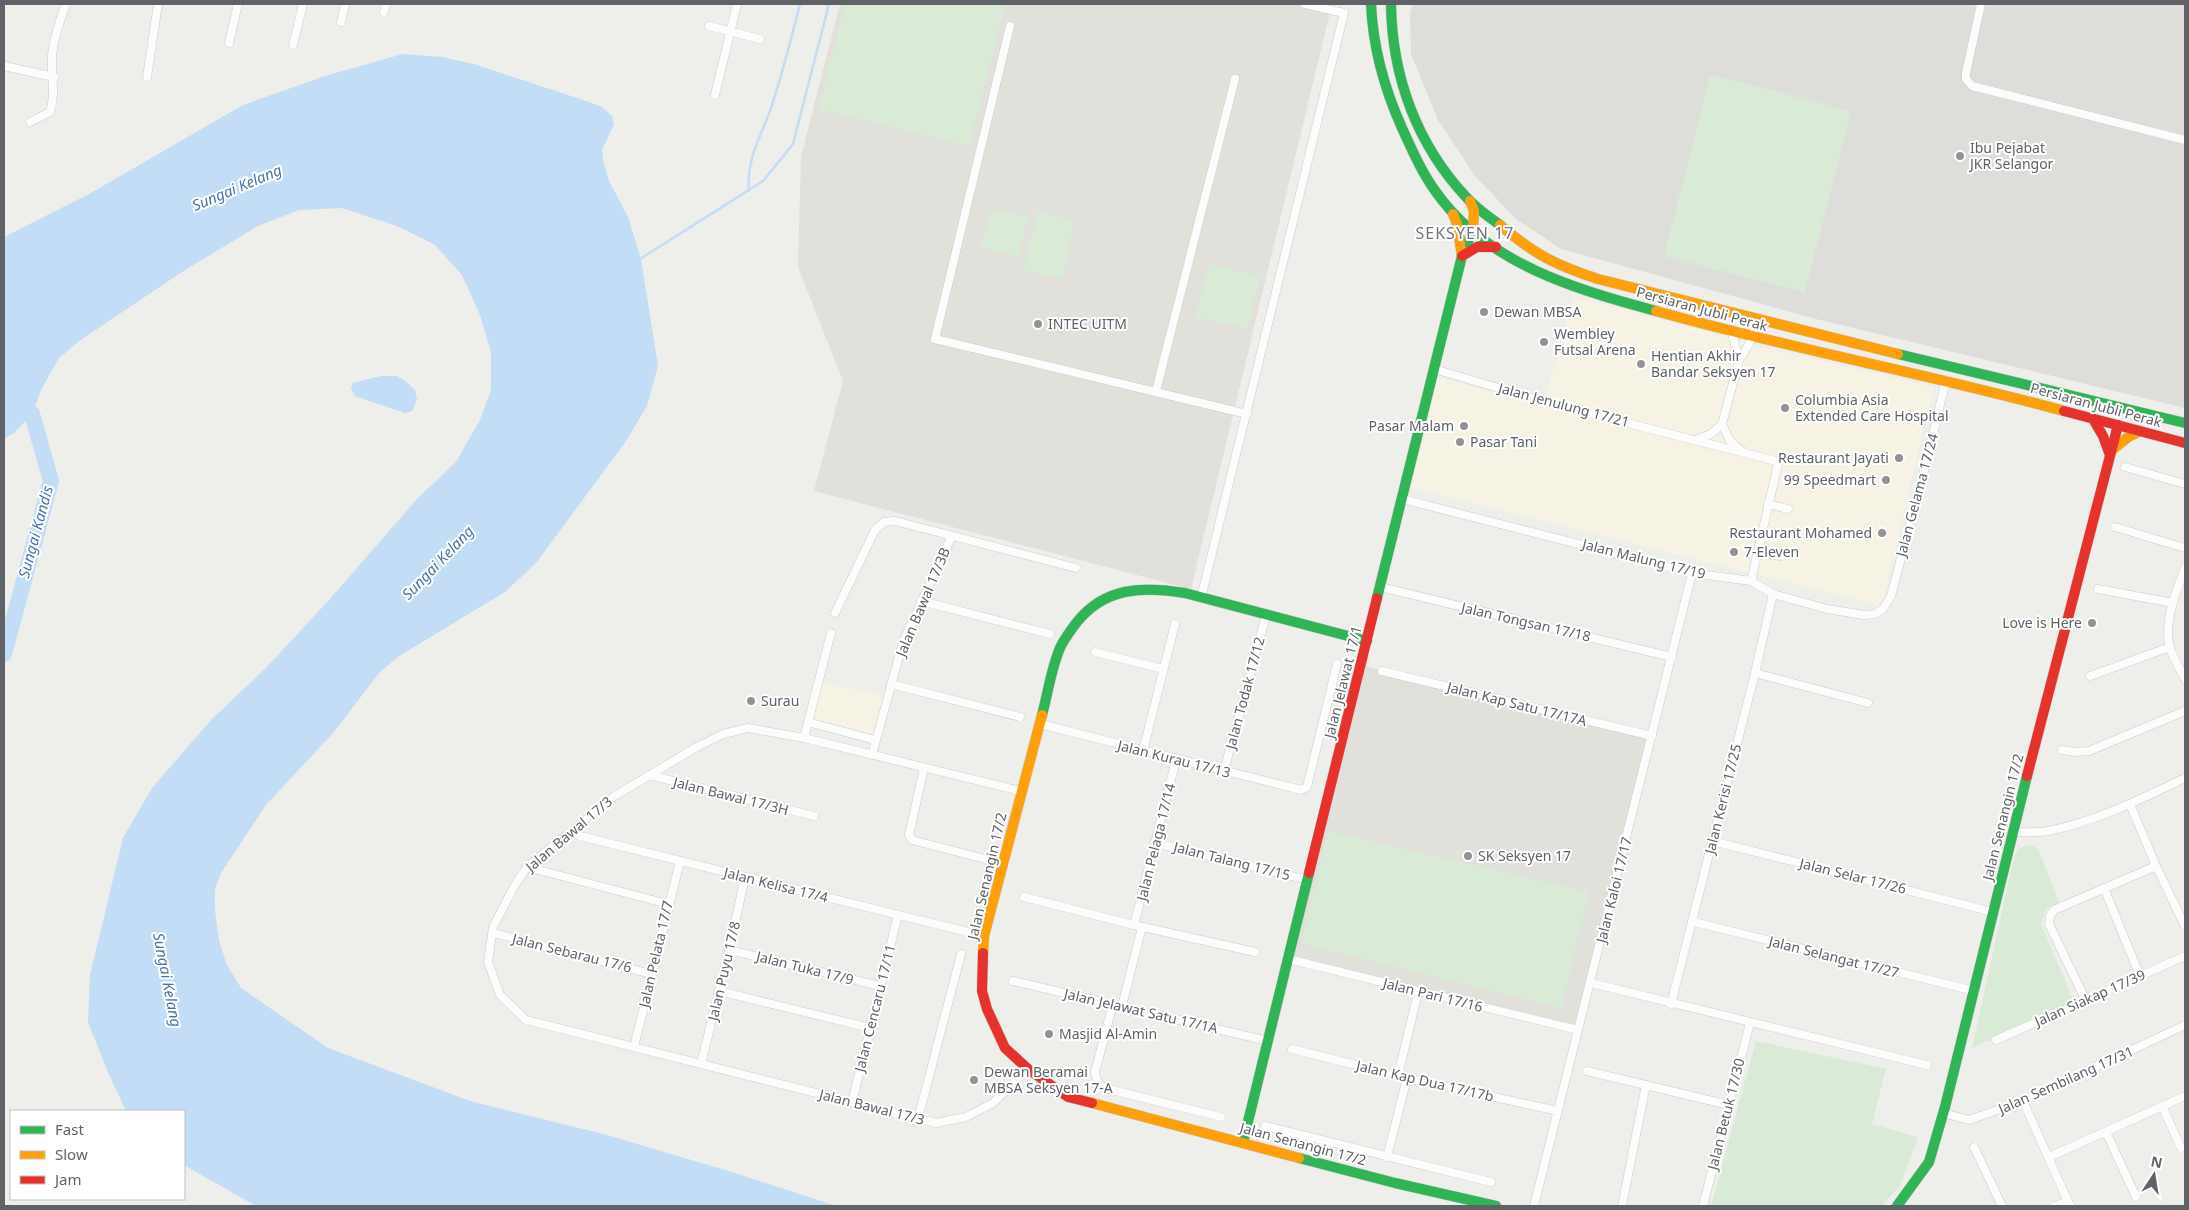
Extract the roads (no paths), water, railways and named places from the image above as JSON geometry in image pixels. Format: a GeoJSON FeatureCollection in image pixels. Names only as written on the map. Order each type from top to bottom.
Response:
{"type":"FeatureCollection","features":[{"type":"Feature","properties":{"kind":"street"},"geometry":{"type":"LineString","coordinates":[[30,122],[50,112],[53,105],[54,78],[52,57],[66,4]]}},
{"type":"Feature","properties":{"kind":"street"},"geometry":{"type":"LineString","coordinates":[[147,77],[158,4]]}},
{"type":"Feature","properties":{"kind":"street"},"geometry":{"type":"LineString","coordinates":[[229,43],[238,4]]}},
{"type":"Feature","properties":{"kind":"street"},"geometry":{"type":"LineString","coordinates":[[293,44],[303,4]]}},
{"type":"Feature","properties":{"kind":"street"},"geometry":{"type":"LineString","coordinates":[[340,22],[345,4]]}},
{"type":"Feature","properties":{"kind":"street"},"geometry":{"type":"LineString","coordinates":[[715,95],[737,4]]}},
{"type":"Feature","properties":{"kind":"street"},"geometry":{"type":"LineString","coordinates":[[1201,598],[1344,13],[1305,4]]}},
{"type":"Feature","properties":{"kind":"street","name":"Persiaran Jubli Perak"},"geometry":{"type":"LineString","coordinates":[[1372,4],[1371,17],[1377,57],[1384,85],[1411,148],[1452,212],[1497,248],[1529,268],[1557,282],[1732,332],[1946,380],[2185,443]]}},
{"type":"Feature","properties":{"kind":"street","name":"Persiaran Jubli Perak"},"geometry":{"type":"LineString","coordinates":[[1391,4],[1394,54],[1400,80],[1418,125],[1434,154],[1456,186],[1470,201],[1536,254],[1590,276],[1826,338],[2114,404],[2185,423]]}},
{"type":"Feature","properties":{"kind":"street"},"geometry":{"type":"LineString","coordinates":[[1981,4],[1966,73],[1966,79],[1972,86],[2185,140]]}},
{"type":"Feature","properties":{"kind":"street"},"geometry":{"type":"LineString","coordinates":[[709,26],[760,38]]}},
{"type":"Feature","properties":{"kind":"street"},"geometry":{"type":"LineString","coordinates":[[1010,26],[935,340],[1247,414]]}},
{"type":"Feature","properties":{"kind":"street"},"geometry":{"type":"LineString","coordinates":[[4,66],[54,78]]}},
{"type":"Feature","properties":{"kind":"street"},"geometry":{"type":"LineString","coordinates":[[1156,391],[1235,79]]}},
{"type":"Feature","properties":{"kind":"street"},"geometry":{"type":"LineString","coordinates":[[1470,201],[1474,211],[1473,230]]}},
{"type":"Feature","properties":{"kind":"street"},"geometry":{"type":"LineString","coordinates":[[1452,212],[1457,224],[1462,256],[1477,247],[1497,248]]}},
{"type":"Feature","properties":{"kind":"street","name":"Jalan Jelawat 17/1"},"geometry":{"type":"LineString","coordinates":[[1243,1142],[1462,256],[1473,230]]}},
{"type":"Feature","properties":{"kind":"street"},"geometry":{"type":"LineString","coordinates":[[1695,440],[1711,434],[1722,424],[1739,361],[1753,337],[1755,319]]}},
{"type":"Feature","properties":{"kind":"street"},"geometry":{"type":"LineString","coordinates":[[1732,332],[1739,361]]}},
{"type":"Feature","properties":{"kind":"street","name":"Jalan Jenulung 17/21"},"geometry":{"type":"LineString","coordinates":[[1434,369],[1549,403],[1776,461],[1778,464],[1768,504]]}},
{"type":"Feature","properties":{"kind":"street","name":"Jalan Gelama 17/24"},"geometry":{"type":"LineString","coordinates":[[1883,609],[1891,596],[1946,380]]}},
{"type":"Feature","properties":{"kind":"street"},"geometry":{"type":"LineString","coordinates":[[2114,404],[2119,413],[2118,425]]}},
{"type":"Feature","properties":{"kind":"street"},"geometry":{"type":"LineString","coordinates":[[2093,419],[2111,452],[2128,437],[2140,431]]}},
{"type":"Feature","properties":{"kind":"street"},"geometry":{"type":"LineString","coordinates":[[1722,424],[1730,441],[1744,453]]}},
{"type":"Feature","properties":{"kind":"street","name":"Jalan Senangin 17/2"},"geometry":{"type":"LineString","coordinates":[[1897,1206],[1929,1162],[1943,1113],[2118,425]]}},
{"type":"Feature","properties":{"kind":"street"},"geometry":{"type":"LineString","coordinates":[[2125,467],[2185,484]]}},
{"type":"Feature","properties":{"kind":"street","name":"Jalan Malung 17/19"},"geometry":{"type":"LineString","coordinates":[[1402,499],[1692,573],[1751,580],[1772,594],[1827,609],[1864,615],[1875,614],[1883,609]]}},
{"type":"Feature","properties":{"kind":"street"},"geometry":{"type":"LineString","coordinates":[[1751,580],[1768,504],[1788,509]]}},
{"type":"Feature","properties":{"kind":"street"},"geometry":{"type":"LineString","coordinates":[[834,613],[875,530],[884,522],[895,521],[1076,568]]}},
{"type":"Feature","properties":{"kind":"street"},"geometry":{"type":"LineString","coordinates":[[2116,527],[2185,548]]}},
{"type":"Feature","properties":{"kind":"street","name":"Jalan Bawal 17/3B"},"geometry":{"type":"LineString","coordinates":[[872,755],[903,642],[952,536]]}},
{"type":"Feature","properties":{"kind":"street"},"geometry":{"type":"LineString","coordinates":[[1757,552],[1781,556]]}},
{"type":"Feature","properties":{"kind":"street"},"geometry":{"type":"LineString","coordinates":[[2185,568],[2172,603],[2169,625],[2170,647],[2185,680]]}},
{"type":"Feature","properties":{"kind":"street","name":"Jalan Kaloi 17/17"},"geometry":{"type":"LineString","coordinates":[[1534,1206],[1692,573]]}},
{"type":"Feature","properties":{"kind":"street","name":"Jalan Tongsan 17/18"},"geometry":{"type":"LineString","coordinates":[[1380,587],[1672,657]]}},
{"type":"Feature","properties":{"kind":"street"},"geometry":{"type":"LineString","coordinates":[[2098,589],[2172,603]]}},
{"type":"Feature","properties":{"kind":"street","name":"Jalan Senangin 17/2"},"geometry":{"type":"LineString","coordinates":[[1367,641],[1171,591],[1126,590],[1105,598],[1085,612],[1071,627],[1060,648],[1021,791],[984,936],[982,990],[987,1009],[1005,1048],[1028,1069],[1068,1097],[1395,1182],[1496,1206]]}},
{"type":"Feature","properties":{"kind":"street","name":"Jalan Kerisi 17/25"},"geometry":{"type":"LineString","coordinates":[[1671,1004],[1694,922],[1712,841],[1756,674],[1772,594]]}},
{"type":"Feature","properties":{"kind":"street"},"geometry":{"type":"LineString","coordinates":[[921,601],[1050,634]]}},
{"type":"Feature","properties":{"kind":"street","name":"Jalan Todak 17/12"},"geometry":{"type":"LineString","coordinates":[[1224,772],[1266,615]]}},
{"type":"Feature","properties":{"kind":"street"},"geometry":{"type":"LineString","coordinates":[[1143,751],[1175,624]]}},
{"type":"Feature","properties":{"kind":"street"},"geometry":{"type":"LineString","coordinates":[[804,738],[831,633]]}},
{"type":"Feature","properties":{"kind":"street"},"geometry":{"type":"LineString","coordinates":[[2090,676],[2170,647]]}},
{"type":"Feature","properties":{"kind":"street"},"geometry":{"type":"LineString","coordinates":[[1095,652],[1164,669]]}},
{"type":"Feature","properties":{"kind":"street","name":"Jalan Kurau 17/13"},"geometry":{"type":"LineString","coordinates":[[1040,724],[1176,760],[1301,790],[1307,787],[1337,664]]}},
{"type":"Feature","properties":{"kind":"street","name":"Jalan Kap Satu 17/17A"},"geometry":{"type":"LineString","coordinates":[[1382,671],[1652,736]]}},
{"type":"Feature","properties":{"kind":"street"},"geometry":{"type":"LineString","coordinates":[[1756,674],[1868,703]]}},
{"type":"Feature","properties":{"kind":"street"},"geometry":{"type":"LineString","coordinates":[[891,684],[1020,718]]}},
{"type":"Feature","properties":{"kind":"street"},"geometry":{"type":"LineString","coordinates":[[2062,750],[2075,752],[2089,751],[2185,710]]}},
{"type":"Feature","properties":{"kind":"street"},"geometry":{"type":"LineString","coordinates":[[808,722],[875,740]]}},
{"type":"Feature","properties":{"kind":"street","name":"Jalan Bawal 17/3"},"geometry":{"type":"LineString","coordinates":[[1021,791],[804,738],[748,728],[723,734],[702,744],[613,797],[527,867],[515,885],[493,927],[488,962],[500,995],[526,1020],[936,1123],[966,1118],[992,1103],[1028,1069]]}},
{"type":"Feature","properties":{"kind":"street","name":"Jalan Pelaga 17/14"},"geometry":{"type":"LineString","coordinates":[[1122,1006],[1156,842],[1176,760]]}},
{"type":"Feature","properties":{"kind":"street"},"geometry":{"type":"LineString","coordinates":[[924,768],[909,835],[912,840],[989,860]]}},
{"type":"Feature","properties":{"kind":"street","name":"Jalan Bawal 17/3H"},"geometry":{"type":"LineString","coordinates":[[649,775],[814,816]]}},
{"type":"Feature","properties":{"kind":"street"},"geometry":{"type":"LineString","coordinates":[[2013,832],[2046,831],[2088,820],[2130,804],[2185,778]]}},
{"type":"Feature","properties":{"kind":"street"},"geometry":{"type":"LineString","coordinates":[[2130,804],[2156,866],[2185,926]]}},
{"type":"Feature","properties":{"kind":"street","name":"Jalan Kelisa 17/4"},"geometry":{"type":"LineString","coordinates":[[568,833],[984,936]]}},
{"type":"Feature","properties":{"kind":"street","name":"Jalan Selar 17/26"},"geometry":{"type":"LineString","coordinates":[[1712,841],[1993,912]]}},
{"type":"Feature","properties":{"kind":"street","name":"Jalan Talang 17/15"},"geometry":{"type":"LineString","coordinates":[[1156,842],[1308,880]]}},
{"type":"Feature","properties":{"kind":"street","name":"Jalan Pelata 17/7"},"geometry":{"type":"LineString","coordinates":[[634,1047],[680,861]]}},
{"type":"Feature","properties":{"kind":"street"},"geometry":{"type":"LineString","coordinates":[[2085,999],[2049,924],[2050,916],[2054,910],[2156,866]]}},
{"type":"Feature","properties":{"kind":"street"},"geometry":{"type":"LineString","coordinates":[[527,867],[668,904]]}},
{"type":"Feature","properties":{"kind":"street","name":"Jalan Puyu 17/8"},"geometry":{"type":"LineString","coordinates":[[701,1064],[745,877]]}},
{"type":"Feature","properties":{"kind":"street"},"geometry":{"type":"LineString","coordinates":[[2104,888],[2140,976]]}},
{"type":"Feature","properties":{"kind":"street"},"geometry":{"type":"LineString","coordinates":[[1024,897],[1138,926],[1255,952]]}},
{"type":"Feature","properties":{"kind":"street","name":"Jalan Cencaru 17/11"},"geometry":{"type":"LineString","coordinates":[[852,1102],[898,915]]}},
{"type":"Feature","properties":{"kind":"street","name":"Jalan Selangat 17/27"},"geometry":{"type":"LineString","coordinates":[[1694,922],[1975,991]]}},
{"type":"Feature","properties":{"kind":"street","name":"Jalan Sebarau 17/6"},"geometry":{"type":"LineString","coordinates":[[492,933],[651,974]]}},
{"type":"Feature","properties":{"kind":"street","name":"Jalan Tuka 17/9"},"geometry":{"type":"LineString","coordinates":[[729,950],[880,986]]}},
{"type":"Feature","properties":{"kind":"street"},"geometry":{"type":"LineString","coordinates":[[918,1118],[961,954]]}},
{"type":"Feature","properties":{"kind":"street","name":"Jalan Siakap 17/39"},"geometry":{"type":"LineString","coordinates":[[1996,1040],[2185,956]]}},
{"type":"Feature","properties":{"kind":"street","name":"Jalan Pari 17/16"},"geometry":{"type":"LineString","coordinates":[[1288,960],[1578,1030]]}},
{"type":"Feature","properties":{"kind":"street","name":"Jalan Jelawat Satu 17/1A"},"geometry":{"type":"LineString","coordinates":[[1013,980],[1268,1041]]}},
{"type":"Feature","properties":{"kind":"street"},"geometry":{"type":"LineString","coordinates":[[1591,983],[1928,1065]]}},
{"type":"Feature","properties":{"kind":"street"},"geometry":{"type":"LineString","coordinates":[[719,991],[870,1028]]}},
{"type":"Feature","properties":{"kind":"street"},"geometry":{"type":"LineString","coordinates":[[1398,1076],[1418,992]]}},
{"type":"Feature","properties":{"kind":"street"},"geometry":{"type":"LineString","coordinates":[[1112,1004],[1095,1072],[1097,1081],[1104,1088],[1221,1117]]}},
{"type":"Feature","properties":{"kind":"street","name":"Jalan Betuk 17/30"},"geometry":{"type":"LineString","coordinates":[[1703,1206],[1750,1023]]}},
{"type":"Feature","properties":{"kind":"street"},"geometry":{"type":"LineString","coordinates":[[2184,1026],[2185,1035]]}},
{"type":"Feature","properties":{"kind":"street","name":"Jalan Sembilang 17/31"},"geometry":{"type":"LineString","coordinates":[[1943,1113],[1969,1120],[2023,1101],[2184,1026]]}},
{"type":"Feature","properties":{"kind":"street","name":"Jalan Kap Dua 17/17b"},"geometry":{"type":"LineString","coordinates":[[1292,1050],[1398,1076],[1558,1111]]}},
{"type":"Feature","properties":{"kind":"street"},"geometry":{"type":"LineString","coordinates":[[1587,1071],[1729,1105]]}},
{"type":"Feature","properties":{"kind":"street"},"geometry":{"type":"LineString","coordinates":[[1387,1157],[1407,1078]]}},
{"type":"Feature","properties":{"kind":"street"},"geometry":{"type":"LineString","coordinates":[[1622,1206],[1646,1085]]}},
{"type":"Feature","properties":{"kind":"street"},"geometry":{"type":"LineString","coordinates":[[2049,1157],[2163,1108],[2185,1096]]}},
{"type":"Feature","properties":{"kind":"street"},"geometry":{"type":"LineString","coordinates":[[2023,1101],[2069,1204],[2055,1206]]}},
{"type":"Feature","properties":{"kind":"street"},"geometry":{"type":"LineString","coordinates":[[2163,1108],[2181,1148]]}},
{"type":"Feature","properties":{"kind":"street"},"geometry":{"type":"LineString","coordinates":[[1265,1126],[1491,1182]]}},
{"type":"Feature","properties":{"kind":"street"},"geometry":{"type":"LineString","coordinates":[[2106,1132],[2136,1197]]}},
{"type":"Feature","properties":{"kind":"street"},"geometry":{"type":"LineString","coordinates":[[1974,1147],[2002,1206]]}},
{"type":"Feature","properties":{"kind":"water","name":"Sungai Kelang"},"geometry":{"type":"Polygon","coordinates":[[[403,54],[442,57],[474,64],[602,107],[612,116],[614,124],[602,150],[603,160],[609,181],[628,217],[641,259],[658,366],[647,406],[624,444],[536,563],[505,592],[399,656],[379,673],[334,732],[266,805],[221,873],[215,889],[215,910],[219,941],[227,965],[241,988],[328,1048],[470,1101],[603,1134],[732,1172],[836,1206],[256,1206],[185,1166],[185,1110],[126,1110],[107,1070],[88,1022],[90,975],[123,838],[152,788],[212,719],[267,667],[329,600],[417,499],[456,462],[480,420],[491,390],[491,352],[480,315],[462,275],[435,245],[397,226],[342,208],[299,210],[258,226],[185,270],[79,341],[59,358],[42,388],[32,414],[14,433],[4,438],[4,237],[89,194],[243,105],[325,76],[403,54]]]}},
{"type":"Feature","properties":{"kind":"water"},"geometry":{"type":"Polygon","coordinates":[[[381,376],[397,376],[415,390],[417,400],[412,411],[405,413],[355,396],[351,388],[353,383],[381,376]]]}},
{"type":"Feature","properties":{"kind":"waterway"},"geometry":{"type":"LineString","coordinates":[[749,191],[752,159],[770,111],[800,4]]}},
{"type":"Feature","properties":{"kind":"waterway"},"geometry":{"type":"LineString","coordinates":[[640,259],[763,181],[793,144],[829,4]]}},
{"type":"Feature","properties":{"kind":"waterway","name":"Sungai Kandis"},"geometry":{"type":"LineString","coordinates":[[4,393],[32,414],[51,481],[4,654]]}},
{"type":"Feature","properties":{"kind":"place","name":"Ibu Pejabat JKR Selangor"},"geometry":{"type":"Point","coordinates":[1960,156]}},
{"type":"Feature","properties":{"kind":"place","name":"Dewan MBSA"},"geometry":{"type":"Point","coordinates":[1484,312]}},
{"type":"Feature","properties":{"kind":"place","name":"INTEC UITM"},"geometry":{"type":"Point","coordinates":[1038,324]}},
{"type":"Feature","properties":{"kind":"place","name":"Wembley Futsal Arena"},"geometry":{"type":"Point","coordinates":[1544,342]}},
{"type":"Feature","properties":{"kind":"place","name":"Hentian Akhir Bandar Seksyen 17"},"geometry":{"type":"Point","coordinates":[1641,364]}},
{"type":"Feature","properties":{"kind":"place","name":"Columbia Asia Extended Care Hospital"},"geometry":{"type":"Point","coordinates":[1785,408]}},
{"type":"Feature","properties":{"kind":"place","name":"Pasar Malam"},"geometry":{"type":"Point","coordinates":[1464,426]}},
{"type":"Feature","properties":{"kind":"place","name":"Pasar Tani"},"geometry":{"type":"Point","coordinates":[1460,442]}},
{"type":"Feature","properties":{"kind":"place","name":"Restaurant Jayati"},"geometry":{"type":"Point","coordinates":[1899,458]}},
{"type":"Feature","properties":{"kind":"place","name":"99 Speedmart"},"geometry":{"type":"Point","coordinates":[1886,480]}},
{"type":"Feature","properties":{"kind":"place","name":"Restaurant Mohamed"},"geometry":{"type":"Point","coordinates":[1882,533]}},
{"type":"Feature","properties":{"kind":"place","name":"7-Eleven"},"geometry":{"type":"Point","coordinates":[1734,552]}},
{"type":"Feature","properties":{"kind":"place","name":"Love is Here"},"geometry":{"type":"Point","coordinates":[2092,623]}},
{"type":"Feature","properties":{"kind":"place","name":"Surau"},"geometry":{"type":"Point","coordinates":[751,701]}},
{"type":"Feature","properties":{"kind":"place","name":"SK Seksyen 17"},"geometry":{"type":"Point","coordinates":[1468,856]}},
{"type":"Feature","properties":{"kind":"place","name":"Masjid Al-Amin"},"geometry":{"type":"Point","coordinates":[1049,1034]}},
{"type":"Feature","properties":{"kind":"place","name":"Dewan Beramai MBSA Seksyen 17-A"},"geometry":{"type":"Point","coordinates":[974,1080]}},
{"type":"Feature","properties":{"kind":"district","name":"SEKSYEN 17"},"geometry":{"type":"Point","coordinates":[1465,233]}}]}
